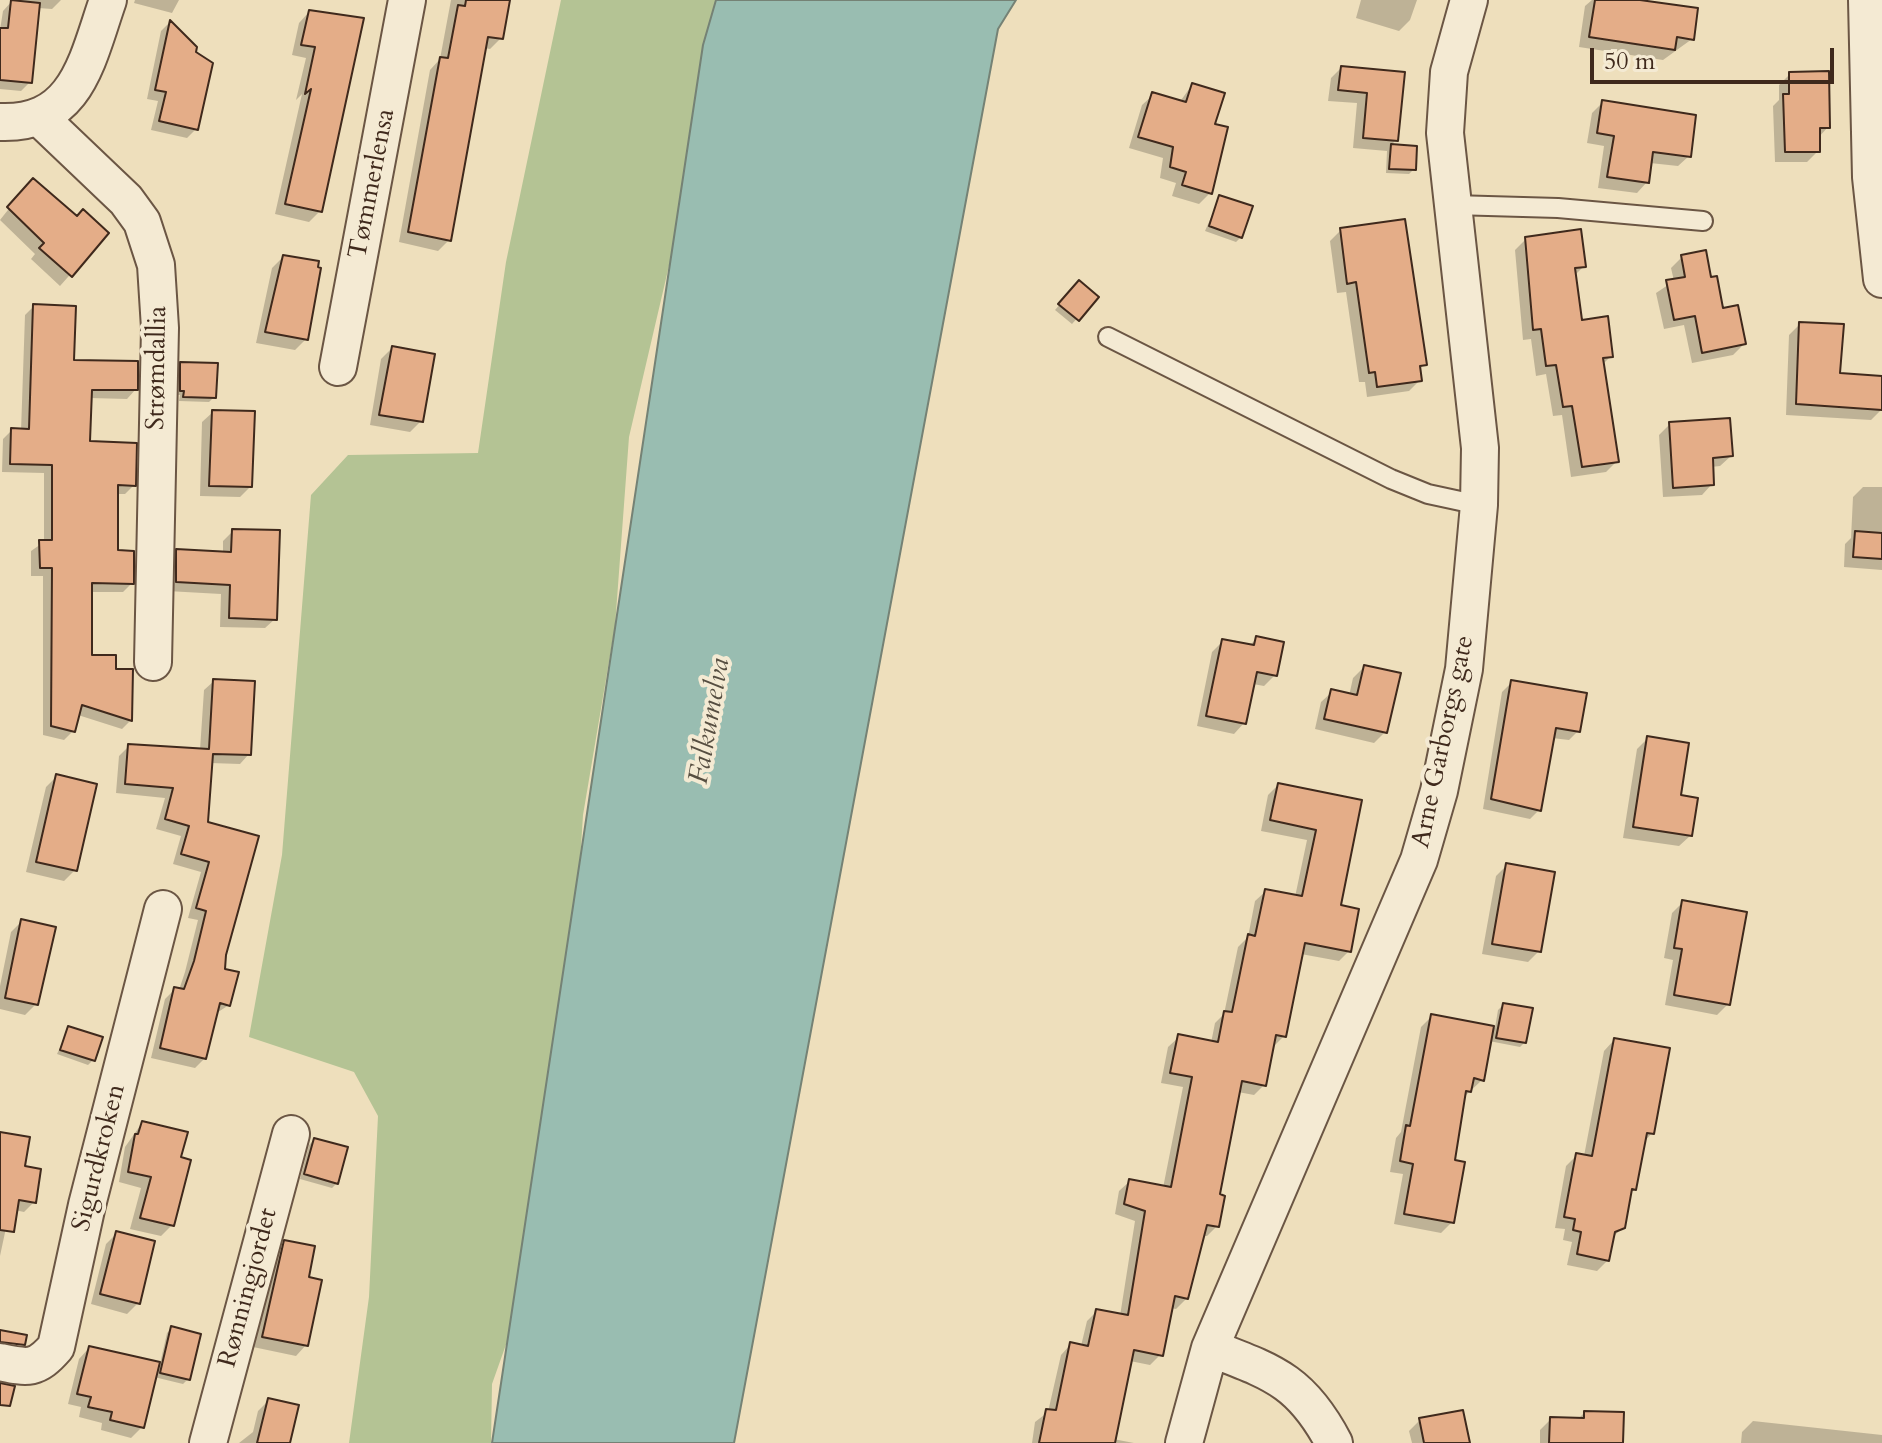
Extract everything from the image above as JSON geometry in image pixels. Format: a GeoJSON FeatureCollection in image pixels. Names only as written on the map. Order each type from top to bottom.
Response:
{"type":"FeatureCollection","features":[{"type":"Feature","properties":{"kind":"street"},"geometry":{"type":"LineString","coordinates":[[21,121],[67,98],[77,82],[108,0]]}},
{"type":"Feature","properties":{"kind":"street","name":"Tømmerlensa"},"geometry":{"type":"LineString","coordinates":[[338,367],[407,0]]}},
{"type":"Feature","properties":{"kind":"street","name":"Arne Garborgs gate"},"geometry":{"type":"LineString","coordinates":[[1184,1443],[1210,1348],[1419,860],[1439,791],[1464,669],[1479,505],[1480,448],[1445,133],[1449,72],[1469,0]]}},
{"type":"Feature","properties":{"kind":"street"},"geometry":{"type":"LineString","coordinates":[[1867,0],[1871,177],[1882,279]]}},
{"type":"Feature","properties":{"kind":"street","name":"Strømdallia"},"geometry":{"type":"LineString","coordinates":[[21,121],[126,200],[142,222],[156,265],[160,328],[153,662]]}},
{"type":"Feature","properties":{"kind":"street","name":"Sigurdkroken"},"geometry":{"type":"LineString","coordinates":[[0,1362],[25,1367],[42,1363],[56,1347],[87,1205],[163,909]]}},
{"type":"Feature","properties":{"kind":"street","name":"Rønningjordet"},"geometry":{"type":"LineString","coordinates":[[208,1443],[291,1134]]}},
{"type":"Feature","properties":{"kind":"street"},"geometry":{"type":"LineString","coordinates":[[1210,1348],[1272,1372],[1311,1402],[1334,1443]]}},
{"type":"Feature","properties":{"kind":"lane"},"geometry":{"type":"LineString","coordinates":[[1453,205],[1558,208],[1703,221]]}},
{"type":"Feature","properties":{"kind":"lane"},"geometry":{"type":"LineString","coordinates":[[1108,337],[1391,479],[1428,494],[1479,505]]}},
{"type":"Feature","properties":{"kind":"green space"},"geometry":{"type":"Polygon","coordinates":[[[561,0],[731,0],[629,437],[615,626],[583,815],[559,1195],[492,1384],[491,1443],[349,1443],[369,1297],[378,1116],[354,1072],[249,1037],[282,855],[311,495],[348,455],[478,453],[506,262],[561,0]]]}},
{"type":"Feature","properties":{"kind":"water","name":"Falkumelva"},"geometry":{"type":"Polygon","coordinates":[[[716,0],[1016,0],[998,29],[734,1443],[492,1443],[703,45],[716,0]]]}},
{"type":"Feature","properties":{"kind":"building"},"geometry":{"type":"Polygon","coordinates":[[[11,0],[40,3],[32,83],[0,80],[0,28],[8,28],[11,0]]]}},
{"type":"Feature","properties":{"kind":"building"},"geometry":{"type":"Polygon","coordinates":[[[466,0],[510,0],[503,39],[488,37],[451,241],[408,232],[440,57],[448,58],[458,5],[465,6],[466,0]]]}},
{"type":"Feature","properties":{"kind":"building"},"geometry":{"type":"Polygon","coordinates":[[[1595,0],[1640,0],[1698,8],[1694,40],[1677,37],[1675,50],[1589,37],[1595,0]]]}},
{"type":"Feature","properties":{"kind":"building"},"geometry":{"type":"Polygon","coordinates":[[[309,10],[364,18],[322,212],[285,204],[311,89],[305,94],[315,47],[301,45],[309,10]]]}},
{"type":"Feature","properties":{"kind":"building"},"geometry":{"type":"Polygon","coordinates":[[[170,20],[197,47],[196,52],[213,63],[198,130],[159,121],[166,92],[155,90],[170,20]]]}},
{"type":"Feature","properties":{"kind":"building"},"geometry":{"type":"Polygon","coordinates":[[[1341,66],[1405,72],[1398,141],[1363,138],[1367,93],[1338,90],[1341,66]]]}},
{"type":"Feature","properties":{"kind":"building"},"geometry":{"type":"Polygon","coordinates":[[[1829,71],[1830,128],[1820,128],[1820,152],[1785,152],[1783,94],[1789,94],[1789,72],[1829,71]]]}},
{"type":"Feature","properties":{"kind":"building"},"geometry":{"type":"Polygon","coordinates":[[[1192,83],[1225,93],[1215,124],[1228,127],[1212,194],[1182,185],[1186,172],[1170,167],[1173,147],[1138,137],[1152,92],[1186,102],[1192,83]]]}},
{"type":"Feature","properties":{"kind":"building"},"geometry":{"type":"Polygon","coordinates":[[[1602,100],[1696,115],[1691,157],[1653,152],[1649,183],[1607,177],[1614,136],[1597,133],[1602,100]]]}},
{"type":"Feature","properties":{"kind":"building"},"geometry":{"type":"Polygon","coordinates":[[[1391,144],[1417,146],[1416,170],[1389,169],[1391,144]]]}},
{"type":"Feature","properties":{"kind":"building"},"geometry":{"type":"Polygon","coordinates":[[[33,178],[77,216],[83,209],[109,233],[72,277],[39,248],[44,243],[7,207],[33,178]]]}},
{"type":"Feature","properties":{"kind":"building"},"geometry":{"type":"Polygon","coordinates":[[[1219,195],[1253,206],[1242,238],[1209,226],[1219,195]]]}},
{"type":"Feature","properties":{"kind":"building"},"geometry":{"type":"Polygon","coordinates":[[[1405,219],[1427,365],[1420,366],[1422,381],[1377,387],[1375,372],[1369,373],[1356,282],[1347,284],[1340,228],[1405,219]]]}},
{"type":"Feature","properties":{"kind":"building"},"geometry":{"type":"Polygon","coordinates":[[[1581,229],[1586,267],[1575,268],[1582,320],[1608,316],[1613,357],[1603,358],[1619,462],[1582,467],[1572,406],[1563,407],[1556,365],[1546,366],[1541,329],[1533,330],[1525,237],[1581,229]]]}},
{"type":"Feature","properties":{"kind":"building"},"geometry":{"type":"Polygon","coordinates":[[[1706,250],[1711,277],[1717,276],[1723,308],[1738,305],[1746,344],[1702,353],[1695,316],[1674,320],[1666,280],[1685,277],[1681,255],[1706,250]]]}},
{"type":"Feature","properties":{"kind":"building"},"geometry":{"type":"Polygon","coordinates":[[[283,255],[319,261],[318,267],[321,268],[308,340],[265,332],[283,255]]]}},
{"type":"Feature","properties":{"kind":"building"},"geometry":{"type":"Polygon","coordinates":[[[1079,280],[1099,297],[1079,321],[1058,304],[1079,280]]]}},
{"type":"Feature","properties":{"kind":"building"},"geometry":{"type":"Polygon","coordinates":[[[33,304],[76,306],[74,360],[138,361],[138,390],[92,390],[90,441],[137,443],[136,486],[118,485],[118,550],[134,551],[134,584],[92,583],[92,655],[116,655],[116,669],[133,669],[132,721],[82,705],[75,732],[51,726],[52,568],[40,568],[39,540],[52,540],[52,465],[10,464],[11,428],[29,429],[33,304]]]}},
{"type":"Feature","properties":{"kind":"building"},"geometry":{"type":"Polygon","coordinates":[[[1799,322],[1844,324],[1840,373],[1882,376],[1882,410],[1796,404],[1799,322]]]}},
{"type":"Feature","properties":{"kind":"building"},"geometry":{"type":"Polygon","coordinates":[[[392,346],[435,354],[423,422],[379,415],[392,346]]]}},
{"type":"Feature","properties":{"kind":"building"},"geometry":{"type":"Polygon","coordinates":[[[180,362],[218,363],[216,398],[183,397],[184,391],[180,391],[180,362]]]}},
{"type":"Feature","properties":{"kind":"building"},"geometry":{"type":"Polygon","coordinates":[[[212,410],[255,411],[252,487],[209,486],[212,410]]]}},
{"type":"Feature","properties":{"kind":"building"},"geometry":{"type":"Polygon","coordinates":[[[1730,418],[1733,456],[1713,458],[1714,485],[1673,488],[1669,422],[1730,418]]]}},
{"type":"Feature","properties":{"kind":"building"},"geometry":{"type":"Polygon","coordinates":[[[232,529],[280,530],[277,620],[229,618],[230,585],[176,582],[176,549],[231,552],[232,529]]]}},
{"type":"Feature","properties":{"kind":"building"},"geometry":{"type":"Polygon","coordinates":[[[1855,531],[1882,533],[1882,559],[1853,557],[1855,531]]]}},
{"type":"Feature","properties":{"kind":"building"},"geometry":{"type":"Polygon","coordinates":[[[1256,636],[1284,642],[1277,676],[1257,672],[1246,724],[1206,716],[1222,639],[1254,645],[1256,636]]]}},
{"type":"Feature","properties":{"kind":"building"},"geometry":{"type":"Polygon","coordinates":[[[1364,665],[1401,673],[1387,733],[1324,719],[1331,689],[1357,695],[1364,665]]]}},
{"type":"Feature","properties":{"kind":"building"},"geometry":{"type":"Polygon","coordinates":[[[213,679],[255,681],[251,755],[213,754],[208,822],[259,836],[226,955],[225,969],[239,972],[230,1006],[220,1003],[206,1059],[160,1048],[174,987],[184,989],[194,961],[206,911],[196,908],[209,862],[181,854],[189,826],[165,819],[173,788],[125,784],[128,744],[209,749],[213,679]]]}},
{"type":"Feature","properties":{"kind":"building"},"geometry":{"type":"Polygon","coordinates":[[[1511,680],[1587,693],[1580,732],[1556,728],[1541,811],[1491,799],[1511,680]]]}},
{"type":"Feature","properties":{"kind":"building"},"geometry":{"type":"Polygon","coordinates":[[[1647,736],[1689,743],[1681,795],[1698,798],[1692,836],[1633,827],[1647,736]]]}},
{"type":"Feature","properties":{"kind":"building"},"geometry":{"type":"Polygon","coordinates":[[[56,774],[97,784],[77,871],[36,862],[56,774]]]}},
{"type":"Feature","properties":{"kind":"building"},"geometry":{"type":"Polygon","coordinates":[[[1278,783],[1362,800],[1341,905],[1359,909],[1351,952],[1305,943],[1286,1037],[1276,1035],[1266,1086],[1242,1081],[1220,1194],[1225,1196],[1219,1227],[1207,1225],[1188,1299],[1175,1296],[1163,1356],[1134,1350],[1115,1443],[1039,1443],[1046,1409],[1056,1410],[1070,1342],[1088,1346],[1096,1309],[1128,1315],[1145,1211],[1124,1204],[1129,1179],[1171,1187],[1192,1077],[1170,1073],[1178,1034],[1218,1042],[1224,1011],[1232,1012],[1248,934],[1255,936],[1265,889],[1302,896],[1316,830],[1270,820],[1278,783]]]}},
{"type":"Feature","properties":{"kind":"building"},"geometry":{"type":"Polygon","coordinates":[[[1506,863],[1555,872],[1541,952],[1492,944],[1506,863]]]}},
{"type":"Feature","properties":{"kind":"building"},"geometry":{"type":"Polygon","coordinates":[[[1682,900],[1747,912],[1730,1005],[1674,995],[1682,949],[1674,948],[1682,900]]]}},
{"type":"Feature","properties":{"kind":"building"},"geometry":{"type":"Polygon","coordinates":[[[21,919],[56,927],[38,1005],[5,998],[21,919]]]}},
{"type":"Feature","properties":{"kind":"building"},"geometry":{"type":"Polygon","coordinates":[[[1503,1003],[1533,1008],[1526,1043],[1496,1038],[1503,1003]]]}},
{"type":"Feature","properties":{"kind":"building"},"geometry":{"type":"Polygon","coordinates":[[[1431,1014],[1494,1026],[1484,1081],[1474,1078],[1471,1092],[1466,1091],[1455,1160],[1465,1162],[1454,1223],[1404,1214],[1413,1164],[1400,1161],[1406,1125],[1410,1126],[1431,1014]]]}},
{"type":"Feature","properties":{"kind":"building"},"geometry":{"type":"Polygon","coordinates":[[[68,1026],[103,1037],[95,1061],[60,1050],[68,1026]]]}},
{"type":"Feature","properties":{"kind":"building"},"geometry":{"type":"Polygon","coordinates":[[[1614,1038],[1670,1048],[1654,1134],[1647,1133],[1625,1228],[1615,1232],[1609,1261],[1577,1254],[1581,1232],[1573,1230],[1575,1219],[1564,1217],[1576,1153],[1592,1156],[1614,1038]]]}},
{"type":"Feature","properties":{"kind":"building"},"geometry":{"type":"Polygon","coordinates":[[[142,1121],[188,1132],[181,1157],[191,1160],[174,1226],[140,1218],[151,1177],[128,1172],[135,1134],[138,1134],[142,1121]]]}},
{"type":"Feature","properties":{"kind":"building"},"geometry":{"type":"Polygon","coordinates":[[[0,1132],[30,1137],[25,1166],[41,1169],[36,1203],[19,1200],[14,1232],[0,1230],[0,1132]]]}},
{"type":"Feature","properties":{"kind":"building"},"geometry":{"type":"Polygon","coordinates":[[[314,1138],[348,1147],[338,1184],[304,1174],[314,1138]]]}},
{"type":"Feature","properties":{"kind":"building"},"geometry":{"type":"Polygon","coordinates":[[[116,1231],[155,1241],[140,1304],[100,1294],[116,1231]]]}},
{"type":"Feature","properties":{"kind":"building"},"geometry":{"type":"Polygon","coordinates":[[[284,1240],[315,1246],[309,1277],[322,1280],[308,1346],[262,1337],[284,1240]]]}},
{"type":"Feature","properties":{"kind":"building"},"geometry":{"type":"Polygon","coordinates":[[[171,1326],[201,1334],[190,1380],[160,1373],[171,1326]]]}},
{"type":"Feature","properties":{"kind":"building"},"geometry":{"type":"Polygon","coordinates":[[[0,1330],[27,1335],[25,1345],[0,1342],[0,1330]]]}},
{"type":"Feature","properties":{"kind":"building"},"geometry":{"type":"Polygon","coordinates":[[[89,1346],[160,1362],[144,1428],[110,1420],[112,1412],[88,1407],[91,1397],[77,1394],[89,1346]]]}},
{"type":"Feature","properties":{"kind":"building"},"geometry":{"type":"Polygon","coordinates":[[[0,1383],[15,1386],[10,1406],[0,1405],[0,1383]]]}},
{"type":"Feature","properties":{"kind":"building"},"geometry":{"type":"Polygon","coordinates":[[[268,1398],[299,1405],[290,1443],[257,1443],[268,1398]]]}},
{"type":"Feature","properties":{"kind":"building"},"geometry":{"type":"Polygon","coordinates":[[[1463,1410],[1470,1443],[1424,1443],[1419,1418],[1463,1410]]]}},
{"type":"Feature","properties":{"kind":"building"},"geometry":{"type":"Polygon","coordinates":[[[1584,1411],[1624,1412],[1623,1443],[1549,1443],[1550,1417],[1584,1418],[1584,1411]]]}}]}
